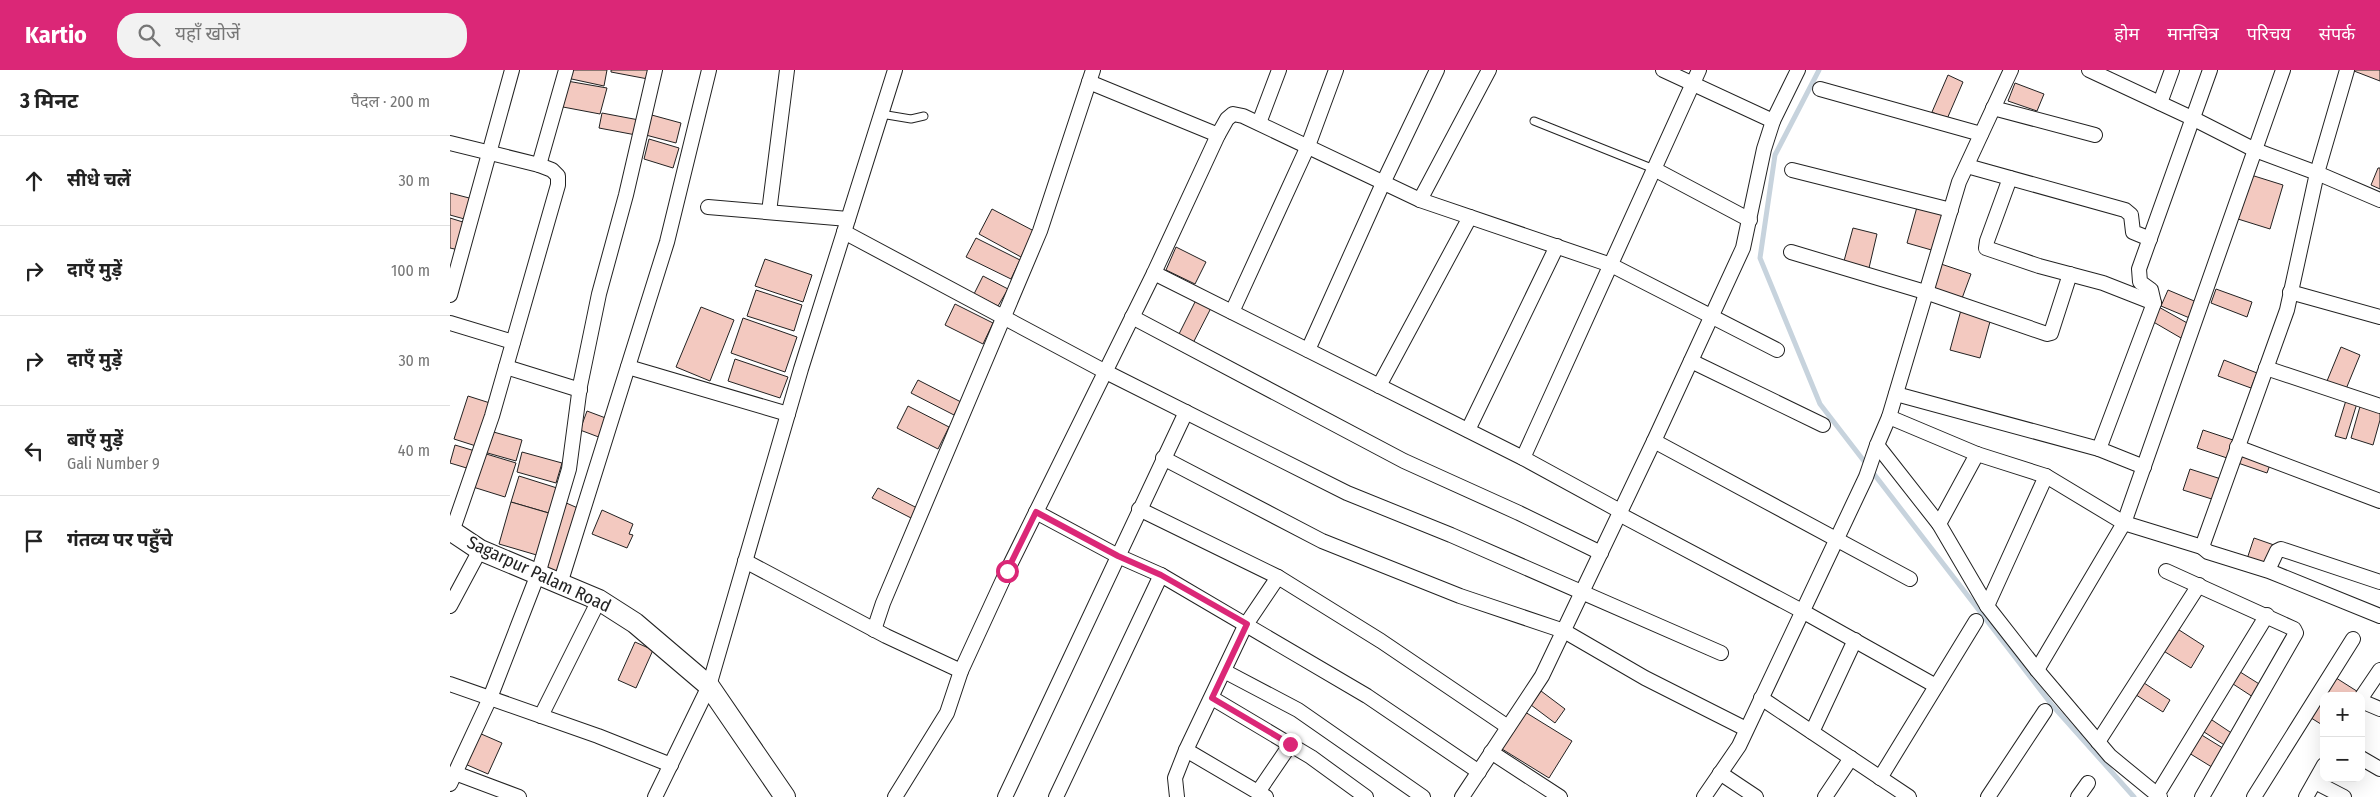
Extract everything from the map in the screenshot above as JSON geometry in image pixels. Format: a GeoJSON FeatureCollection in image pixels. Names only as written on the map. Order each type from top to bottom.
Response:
{"type":"FeatureCollection","features":[{"type":"Feature","properties":{"kind":"street"},"geometry":{"type":"LineString","coordinates":[[450,295],[512,70]]}},
{"type":"Feature","properties":{"kind":"street"},"geometry":{"type":"LineString","coordinates":[[539,165],[566,70]]}},
{"type":"Feature","properties":{"kind":"street"},"geometry":{"type":"LineString","coordinates":[[519,797],[453,779],[490,698],[538,574],[569,469],[580,390],[599,294],[626,195],[655,70]]}},
{"type":"Feature","properties":{"kind":"street"},"geometry":{"type":"LineString","coordinates":[[560,584],[667,242],[709,70]]}},
{"type":"Feature","properties":{"kind":"street"},"geometry":{"type":"LineString","coordinates":[[769,212],[787,70]]}},
{"type":"Feature","properties":{"kind":"street"},"geometry":{"type":"LineString","coordinates":[[655,797],[709,686],[788,414],[894,70]]}},
{"type":"Feature","properties":{"kind":"street"},"geometry":{"type":"LineString","coordinates":[[1259,124],[1279,70]]}},
{"type":"Feature","properties":{"kind":"street"},"geometry":{"type":"LineString","coordinates":[[1232,312],[1308,146],[1336,70]]}},
{"type":"Feature","properties":{"kind":"street"},"geometry":{"type":"LineString","coordinates":[[1308,350],[1384,181],[1437,70]]}},
{"type":"Feature","properties":{"kind":"street"},"geometry":{"type":"LineString","coordinates":[[1420,200],[1489,70]]}},
{"type":"Feature","properties":{"kind":"street"},"geometry":{"type":"LineString","coordinates":[[1663,70],[1696,76],[1773,121]]}},
{"type":"Feature","properties":{"kind":"street"},"geometry":{"type":"LineString","coordinates":[[1466,795],[1478,772],[1542,676],[1743,248],[1764,149],[1773,121],[1798,70]]}},
{"type":"Feature","properties":{"kind":"street"},"geometry":{"type":"LineString","coordinates":[[1704,797],[1738,746],[1866,476],[1890,416],[1925,292],[1959,182],[2011,70]]}},
{"type":"Feature","properties":{"kind":"street"},"geometry":{"type":"LineString","coordinates":[[2160,103],[2172,70]]}},
{"type":"Feature","properties":{"kind":"street"},"geometry":{"type":"LineString","coordinates":[[2099,449],[2154,303],[2152,290],[2140,282],[2138,276],[2210,70]]}},
{"type":"Feature","properties":{"kind":"street"},"geometry":{"type":"LineString","coordinates":[[2037,670],[2124,523],[2283,70]]}},
{"type":"Feature","properties":{"kind":"street"},"geometry":{"type":"LineString","coordinates":[[2202,546],[2287,310],[2317,173],[2347,70]]}},
{"type":"Feature","properties":{"kind":"street"},"geometry":{"type":"LineString","coordinates":[[2094,71],[2194,118],[2255,150],[2317,173],[2380,200]]}},
{"type":"Feature","properties":{"kind":"street"},"geometry":{"type":"LineString","coordinates":[[874,630],[882,603],[1040,231],[1091,76],[1218,135]]}},
{"type":"Feature","properties":{"kind":"street"},"geometry":{"type":"LineString","coordinates":[[1523,458],[1696,76]]}},
{"type":"Feature","properties":{"kind":"street"},"geometry":{"type":"LineString","coordinates":[[1820,90],[1981,134]]}},
{"type":"Feature","properties":{"kind":"street"},"geometry":{"type":"LineString","coordinates":[[1993,108],[2095,135]]}},
{"type":"Feature","properties":{"kind":"street"},"geometry":{"type":"LineString","coordinates":[[895,797],[947,713],[961,671],[1036,512],[1154,273],[1218,135],[1227,119],[1233,114],[1243,116],[1384,181],[1420,200],[1610,265],[1710,318],[1777,350]]}},
{"type":"Feature","properties":{"kind":"street"},"geometry":{"type":"LineString","coordinates":[[450,143],[539,165],[552,170],[558,176],[558,185],[506,367],[451,531]]}},
{"type":"Feature","properties":{"kind":"street"},"geometry":{"type":"LineString","coordinates":[[1967,166],[2125,210],[2131,215],[2133,232],[2150,239]]}},
{"type":"Feature","properties":{"kind":"street"},"geometry":{"type":"LineString","coordinates":[[1654,169],[1750,220]]}},
{"type":"Feature","properties":{"kind":"street"},"geometry":{"type":"LineString","coordinates":[[1792,170],[1951,210]]}},
{"type":"Feature","properties":{"kind":"street"},"geometry":{"type":"LineString","coordinates":[[2010,178],[1986,248],[1990,251],[2102,283],[2154,303]]}},
{"type":"Feature","properties":{"kind":"street"},"geometry":{"type":"LineString","coordinates":[[708,206],[769,212],[846,225],[1004,317],[1104,371],[1347,493],[1721,653]]}},
{"type":"Feature","properties":{"kind":"street"},"geometry":{"type":"LineString","coordinates":[[1378,386],[1470,217]]}},
{"type":"Feature","properties":{"kind":"street"},"geometry":{"type":"LineString","coordinates":[[1468,430],[1557,246]]}},
{"type":"Feature","properties":{"kind":"street"},"geometry":{"type":"LineString","coordinates":[[1791,252],[1925,292],[2047,334],[2052,333],[2070,274]]}},
{"type":"Feature","properties":{"kind":"street"},"geometry":{"type":"LineString","coordinates":[[1154,273],[1523,458],[1620,511],[1619,514],[1802,611],[1936,686]]}},
{"type":"Feature","properties":{"kind":"street"},"geometry":{"type":"LineString","coordinates":[[2290,292],[2380,317]]}},
{"type":"Feature","properties":{"kind":"street"},"geometry":{"type":"LineString","coordinates":[[1132,317],[1404,461],[1519,513],[1600,553]]}},
{"type":"Feature","properties":{"kind":"street"},"geometry":{"type":"LineString","coordinates":[[450,324],[513,342]]}},
{"type":"Feature","properties":{"kind":"street"},"geometry":{"type":"LineString","coordinates":[[1691,360],[1823,425]]}},
{"type":"Feature","properties":{"kind":"street"},"geometry":{"type":"LineString","coordinates":[[506,367],[580,390]]}},
{"type":"Feature","properties":{"kind":"street"},"geometry":{"type":"LineString","coordinates":[[628,367],[788,414]]}},
{"type":"Feature","properties":{"kind":"street"},"geometry":{"type":"LineString","coordinates":[[2266,368],[2380,406]]}},
{"type":"Feature","properties":{"kind":"street"},"geometry":{"type":"LineString","coordinates":[[1896,394],[2099,449],[2144,467]]}},
{"type":"Feature","properties":{"kind":"street"},"geometry":{"type":"LineString","coordinates":[[1005,797],[1186,412]]}},
{"type":"Feature","properties":{"kind":"street"},"geometry":{"type":"LineString","coordinates":[[1890,416],[1977,454],[2046,476],[2124,523],[2202,546],[2208,552],[2268,570],[2380,616]]}},
{"type":"Feature","properties":{"kind":"street"},"geometry":{"type":"LineString","coordinates":[[1654,441],[1910,579]]}},
{"type":"Feature","properties":{"kind":"street"},"geometry":{"type":"LineString","coordinates":[[2237,448],[2380,501]]}},
{"type":"Feature","properties":{"kind":"street"},"geometry":{"type":"LineString","coordinates":[[1876,450],[1939,524],[1987,606],[2037,670],[2098,742],[2128,772],[2159,796],[2267,615]]}},
{"type":"Feature","properties":{"kind":"street"},"geometry":{"type":"LineString","coordinates":[[1939,524],[1977,454]]}},
{"type":"Feature","properties":{"kind":"street"},"geometry":{"type":"LineString","coordinates":[[1163,458],[1322,541],[1460,596],[1564,631],[1645,678],[1746,729]]}},
{"type":"Feature","properties":{"kind":"street"},"geometry":{"type":"LineString","coordinates":[[1987,606],[2046,476]]}},
{"type":"Feature","properties":{"kind":"street"},"geometry":{"type":"LineString","coordinates":[[1139,509],[1278,577],[1381,641],[1508,727]]}},
{"type":"Feature","properties":{"kind":"street"},"geometry":{"type":"LineString","coordinates":[[1036,512],[1118,556],[1161,575],[1247,624],[1367,696],[1478,772]]}},
{"type":"Feature","properties":{"kind":"street","name":"Sagarpur Palam Road"},"geometry":{"type":"LineString","coordinates":[[451,531],[480,550],[599,600],[635,622],[709,686],[785,797]]}},
{"type":"Feature","properties":{"kind":"street"},"geometry":{"type":"LineString","coordinates":[[2268,570],[2277,551],[2281,549],[2380,582]]}},
{"type":"Feature","properties":{"kind":"street"},"geometry":{"type":"LineString","coordinates":[[450,606],[480,550]]}},
{"type":"Feature","properties":{"kind":"street"},"geometry":{"type":"LineString","coordinates":[[745,562],[874,630],[961,671]]}},
{"type":"Feature","properties":{"kind":"street"},"geometry":{"type":"LineString","coordinates":[[2166,571],[2267,615],[2294,629],[2296,633],[2202,797]]}},
{"type":"Feature","properties":{"kind":"street"},"geometry":{"type":"LineString","coordinates":[[1056,797],[1161,575]]}},
{"type":"Feature","properties":{"kind":"street"},"geometry":{"type":"LineString","coordinates":[[1177,797],[1175,778],[1186,750],[1247,624],[1278,577]]}},
{"type":"Feature","properties":{"kind":"street"},"geometry":{"type":"LineString","coordinates":[[2098,742],[2199,584]]}},
{"type":"Feature","properties":{"kind":"street"},"geometry":{"type":"LineString","coordinates":[[541,716],[599,600]]}},
{"type":"Feature","properties":{"kind":"street"},"geometry":{"type":"LineString","coordinates":[[1880,778],[1976,622]]}},
{"type":"Feature","properties":{"kind":"street"},"geometry":{"type":"LineString","coordinates":[[2254,797],[2353,639]]}},
{"type":"Feature","properties":{"kind":"street"},"geometry":{"type":"LineString","coordinates":[[1812,732],[1855,640]]}},
{"type":"Feature","properties":{"kind":"street"},"geometry":{"type":"LineString","coordinates":[[2365,694],[2380,670]]}},
{"type":"Feature","properties":{"kind":"street"},"geometry":{"type":"LineString","coordinates":[[1224,671],[1298,710],[1423,797]]}},
{"type":"Feature","properties":{"kind":"street"},"geometry":{"type":"LineString","coordinates":[[450,684],[598,736],[671,765]]}},
{"type":"Feature","properties":{"kind":"street"},"geometry":{"type":"LineString","coordinates":[[1212,698],[1290,744],[1366,797]]}},
{"type":"Feature","properties":{"kind":"street"},"geometry":{"type":"LineString","coordinates":[[1761,698],[1909,797]]}},
{"type":"Feature","properties":{"kind":"street"},"geometry":{"type":"LineString","coordinates":[[2365,702],[2380,710]]}},
{"type":"Feature","properties":{"kind":"street"},"geometry":{"type":"LineString","coordinates":[[1988,797],[2045,711]]}},
{"type":"Feature","properties":{"kind":"street"},"geometry":{"type":"LineString","coordinates":[[1186,750],[1262,794],[1290,744]]}},
{"type":"Feature","properties":{"kind":"street"},"geometry":{"type":"LineString","coordinates":[[1492,752],[1560,797]]}},
{"type":"Feature","properties":{"kind":"street"},"geometry":{"type":"LineString","coordinates":[[1825,797],[1851,758]]}},
{"type":"Feature","properties":{"kind":"street"},"geometry":{"type":"LineString","coordinates":[[2365,760],[2380,769]]}},
{"type":"Feature","properties":{"kind":"street"},"geometry":{"type":"LineString","coordinates":[[2306,797],[2320,772]]}},
{"type":"Feature","properties":{"kind":"street"},"geometry":{"type":"LineString","coordinates":[[1720,773],[1756,797]]}},
{"type":"Feature","properties":{"kind":"street"},"geometry":{"type":"LineString","coordinates":[[2314,782],[2344,797]]}},
{"type":"Feature","properties":{"kind":"street"},"geometry":{"type":"LineString","coordinates":[[2078,797],[2088,783]]}},
{"type":"Feature","properties":{"kind":"lane"},"geometry":{"type":"LineString","coordinates":[[881,114],[911,119],[924,116]]}},
{"type":"Feature","properties":{"kind":"lane"},"geometry":{"type":"LineString","coordinates":[[1534,121],[1654,169]]}},
{"type":"Feature","properties":{"kind":"building"},"geometry":{"type":"Polygon","coordinates":[[[569,70],[607,70],[604,86],[567,78],[569,70]]]}},
{"type":"Feature","properties":{"kind":"building"},"geometry":{"type":"Polygon","coordinates":[[[611,70],[650,70],[648,79],[611,72],[611,70]]]}},
{"type":"Feature","properties":{"kind":"building"},"geometry":{"type":"Polygon","coordinates":[[[2380,70],[2380,81],[2354,71],[2380,70]]]}},
{"type":"Feature","properties":{"kind":"building"},"geometry":{"type":"Polygon","coordinates":[[[1948,75],[1963,82],[1947,119],[1932,112],[1948,75]]]}},
{"type":"Feature","properties":{"kind":"building"},"geometry":{"type":"Polygon","coordinates":[[[567,81],[607,88],[600,114],[563,107],[567,81]]]}},
{"type":"Feature","properties":{"kind":"building"},"geometry":{"type":"Polygon","coordinates":[[[2015,83],[2044,94],[2037,111],[2008,101],[2015,83]]]}},
{"type":"Feature","properties":{"kind":"building"},"geometry":{"type":"Polygon","coordinates":[[[602,113],[639,120],[636,135],[599,128],[602,113]]]}},
{"type":"Feature","properties":{"kind":"building"},"geometry":{"type":"Polygon","coordinates":[[[648,114],[681,123],[676,143],[642,134],[648,114]]]}},
{"type":"Feature","properties":{"kind":"building"},"geometry":{"type":"Polygon","coordinates":[[[649,139],[679,148],[673,168],[644,159],[649,139]]]}},
{"type":"Feature","properties":{"kind":"building"},"geometry":{"type":"Polygon","coordinates":[[[2378,168],[2380,168],[2380,189],[2371,185],[2378,168]]]}},
{"type":"Feature","properties":{"kind":"building"},"geometry":{"type":"Polygon","coordinates":[[[2251,175],[2283,185],[2270,229],[2238,219],[2251,175]]]}},
{"type":"Feature","properties":{"kind":"building"},"geometry":{"type":"Polygon","coordinates":[[[450,193],[473,199],[468,220],[450,215],[450,193]]]}},
{"type":"Feature","properties":{"kind":"building"},"geometry":{"type":"Polygon","coordinates":[[[1917,207],[1945,215],[1935,251],[1907,243],[1917,207]]]}},
{"type":"Feature","properties":{"kind":"building"},"geometry":{"type":"Polygon","coordinates":[[[992,209],[1034,231],[1021,257],[979,234],[992,209]]]}},
{"type":"Feature","properties":{"kind":"building"},"geometry":{"type":"Polygon","coordinates":[[[450,218],[466,223],[459,250],[450,248],[450,218]]]}},
{"type":"Feature","properties":{"kind":"building"},"geometry":{"type":"Polygon","coordinates":[[[1853,228],[1877,234],[1869,268],[1844,261],[1853,228]]]}},
{"type":"Feature","properties":{"kind":"building"},"geometry":{"type":"Polygon","coordinates":[[[976,238],[1020,260],[1011,279],[966,257],[976,238]]]}},
{"type":"Feature","properties":{"kind":"building"},"geometry":{"type":"Polygon","coordinates":[[[1176,247],[1206,262],[1195,284],[1166,270],[1176,247]]]}},
{"type":"Feature","properties":{"kind":"building"},"geometry":{"type":"Polygon","coordinates":[[[765,259],[812,275],[803,302],[755,286],[765,259]]]}},
{"type":"Feature","properties":{"kind":"building"},"geometry":{"type":"Polygon","coordinates":[[[1941,264],[1971,274],[1961,301],[1931,290],[1941,264]]]}},
{"type":"Feature","properties":{"kind":"building"},"geometry":{"type":"Polygon","coordinates":[[[983,276],[1008,289],[998,306],[974,294],[983,276]]]}},
{"type":"Feature","properties":{"kind":"building"},"geometry":{"type":"Polygon","coordinates":[[[2216,289],[2252,302],[2247,317],[2211,303],[2216,289]]]}},
{"type":"Feature","properties":{"kind":"building"},"geometry":{"type":"Polygon","coordinates":[[[756,290],[802,305],[794,331],[747,316],[756,290]]]}},
{"type":"Feature","properties":{"kind":"building"},"geometry":{"type":"Polygon","coordinates":[[[2168,290],[2199,303],[2192,319],[2161,306],[2168,290]]]}},
{"type":"Feature","properties":{"kind":"building"},"geometry":{"type":"Polygon","coordinates":[[[1196,300],[1211,308],[1191,347],[1176,340],[1196,300]]]}},
{"type":"Feature","properties":{"kind":"building"},"geometry":{"type":"Polygon","coordinates":[[[955,304],[993,323],[983,344],[945,325],[955,304]]]}},
{"type":"Feature","properties":{"kind":"building"},"geometry":{"type":"Polygon","coordinates":[[[2157,306],[2189,324],[2181,338],[2150,320],[2157,306]]]}},
{"type":"Feature","properties":{"kind":"building"},"geometry":{"type":"Polygon","coordinates":[[[701,307],[734,320],[710,381],[676,367],[701,307]]]}},
{"type":"Feature","properties":{"kind":"building"},"geometry":{"type":"Polygon","coordinates":[[[1961,310],[1991,318],[1980,358],[1950,350],[1961,310]]]}},
{"type":"Feature","properties":{"kind":"building"},"geometry":{"type":"Polygon","coordinates":[[[743,318],[797,337],[785,372],[731,353],[743,318]]]}},
{"type":"Feature","properties":{"kind":"building"},"geometry":{"type":"Polygon","coordinates":[[[2341,347],[2360,355],[2346,389],[2327,381],[2341,347]]]}},
{"type":"Feature","properties":{"kind":"building"},"geometry":{"type":"Polygon","coordinates":[[[735,359],[788,377],[780,398],[728,381],[735,359]]]}},
{"type":"Feature","properties":{"kind":"building"},"geometry":{"type":"Polygon","coordinates":[[[2224,360],[2257,373],[2251,388],[2218,376],[2224,360]]]}},
{"type":"Feature","properties":{"kind":"building"},"geometry":{"type":"Polygon","coordinates":[[[918,380],[961,402],[954,415],[911,393],[918,380]]]}},
{"type":"Feature","properties":{"kind":"building"},"geometry":{"type":"Polygon","coordinates":[[[468,396],[490,403],[476,446],[454,439],[468,396]]]}},
{"type":"Feature","properties":{"kind":"building"},"geometry":{"type":"Polygon","coordinates":[[[2347,397],[2358,400],[2346,439],[2335,436],[2347,397]]]}},
{"type":"Feature","properties":{"kind":"building"},"geometry":{"type":"Polygon","coordinates":[[[2361,403],[2380,409],[2380,420],[2373,445],[2351,438],[2361,403]]]}},
{"type":"Feature","properties":{"kind":"building"},"geometry":{"type":"Polygon","coordinates":[[[908,406],[949,427],[938,449],[897,428],[908,406]]]}},
{"type":"Feature","properties":{"kind":"building"},"geometry":{"type":"Polygon","coordinates":[[[587,411],[611,420],[604,439],[580,430],[587,411]]]}},
{"type":"Feature","properties":{"kind":"building"},"geometry":{"type":"Polygon","coordinates":[[[2203,430],[2233,440],[2227,458],[2197,448],[2203,430]]]}},
{"type":"Feature","properties":{"kind":"building"},"geometry":{"type":"Polygon","coordinates":[[[490,431],[522,440],[516,461],[484,452],[490,431]]]}},
{"type":"Feature","properties":{"kind":"building"},"geometry":{"type":"Polygon","coordinates":[[[455,445],[475,451],[470,469],[450,463],[455,445]]]}},
{"type":"Feature","properties":{"kind":"building"},"geometry":{"type":"Polygon","coordinates":[[[522,452],[562,463],[556,483],[517,472],[522,452]]]}},
{"type":"Feature","properties":{"kind":"building"},"geometry":{"type":"Polygon","coordinates":[[[2242,452],[2271,462],[2267,473],[2238,463],[2242,452]]]}},
{"type":"Feature","properties":{"kind":"building"},"geometry":{"type":"Polygon","coordinates":[[[483,453],[516,463],[505,497],[473,487],[483,453]]]}},
{"type":"Feature","properties":{"kind":"building"},"geometry":{"type":"Polygon","coordinates":[[[2190,469],[2221,479],[2215,500],[2183,490],[2190,469]]]}},
{"type":"Feature","properties":{"kind":"building"},"geometry":{"type":"Polygon","coordinates":[[[519,476],[557,488],[549,513],[511,502],[519,476]]]}},
{"type":"Feature","properties":{"kind":"building"},"geometry":{"type":"Polygon","coordinates":[[[878,488],[919,509],[913,519],[872,498],[878,488]]]}},
{"type":"Feature","properties":{"kind":"building"},"geometry":{"type":"Polygon","coordinates":[[[511,502],[552,514],[540,556],[499,544],[511,502]]]}},
{"type":"Feature","properties":{"kind":"building"},"geometry":{"type":"Polygon","coordinates":[[[564,502],[580,509],[558,577],[544,572],[564,502]]]}},
{"type":"Feature","properties":{"kind":"building"},"geometry":{"type":"Polygon","coordinates":[[[602,510],[633,524],[629,534],[633,535],[627,548],[592,534],[602,510]]]}},
{"type":"Feature","properties":{"kind":"building"},"geometry":{"type":"Polygon","coordinates":[[[2254,538],[2274,545],[2265,569],[2246,562],[2254,538]]]}},
{"type":"Feature","properties":{"kind":"building"},"geometry":{"type":"Polygon","coordinates":[[[2176,628],[2204,646],[2191,668],[2162,650],[2176,628]]]}},
{"type":"Feature","properties":{"kind":"building"},"geometry":{"type":"Polygon","coordinates":[[[635,642],[653,650],[636,688],[618,680],[635,642]]]}},
{"type":"Feature","properties":{"kind":"building"},"geometry":{"type":"Polygon","coordinates":[[[2237,670],[2264,687],[2256,699],[2230,682],[2237,670]]]}},
{"type":"Feature","properties":{"kind":"building"},"geometry":{"type":"Polygon","coordinates":[[[2333,676],[2358,692],[2323,692],[2333,676]]]}},
{"type":"Feature","properties":{"kind":"building"},"geometry":{"type":"Polygon","coordinates":[[[2141,681],[2170,700],[2163,712],[2133,693],[2141,681]]]}},
{"type":"Feature","properties":{"kind":"building"},"geometry":{"type":"Polygon","coordinates":[[[1541,691],[1565,709],[1555,723],[1531,705],[1541,691]]]}},
{"type":"Feature","properties":{"kind":"building"},"geometry":{"type":"Polygon","coordinates":[[[2317,701],[2320,703],[2320,724],[2308,716],[2317,701]]]}},
{"type":"Feature","properties":{"kind":"building"},"geometry":{"type":"Polygon","coordinates":[[[1525,712],[1572,741],[1549,778],[1502,749],[1525,712]]]}},
{"type":"Feature","properties":{"kind":"building"},"geometry":{"type":"Polygon","coordinates":[[[2209,718],[2236,736],[2229,748],[2201,730],[2209,718]]]}},
{"type":"Feature","properties":{"kind":"building"},"geometry":{"type":"Polygon","coordinates":[[[479,733],[502,743],[488,774],[465,764],[479,733]]]}},
{"type":"Feature","properties":{"kind":"building"},"geometry":{"type":"Polygon","coordinates":[[[2200,734],[2226,750],[2215,769],[2189,753],[2200,734]]]}},
{"type":"Feature","properties":{"kind":"waterway"},"geometry":{"type":"LineString","coordinates":[[1819,70],[1775,155],[1760,258],[1820,404],[2052,705],[2134,797]]}},
{"type":"Feature","properties":{"kind":"route"},"geometry":{"type":"LineString","coordinates":[[1007,571],[1036,512],[1118,556],[1161,575],[1247,624],[1212,698],[1290,744]]}}]}
